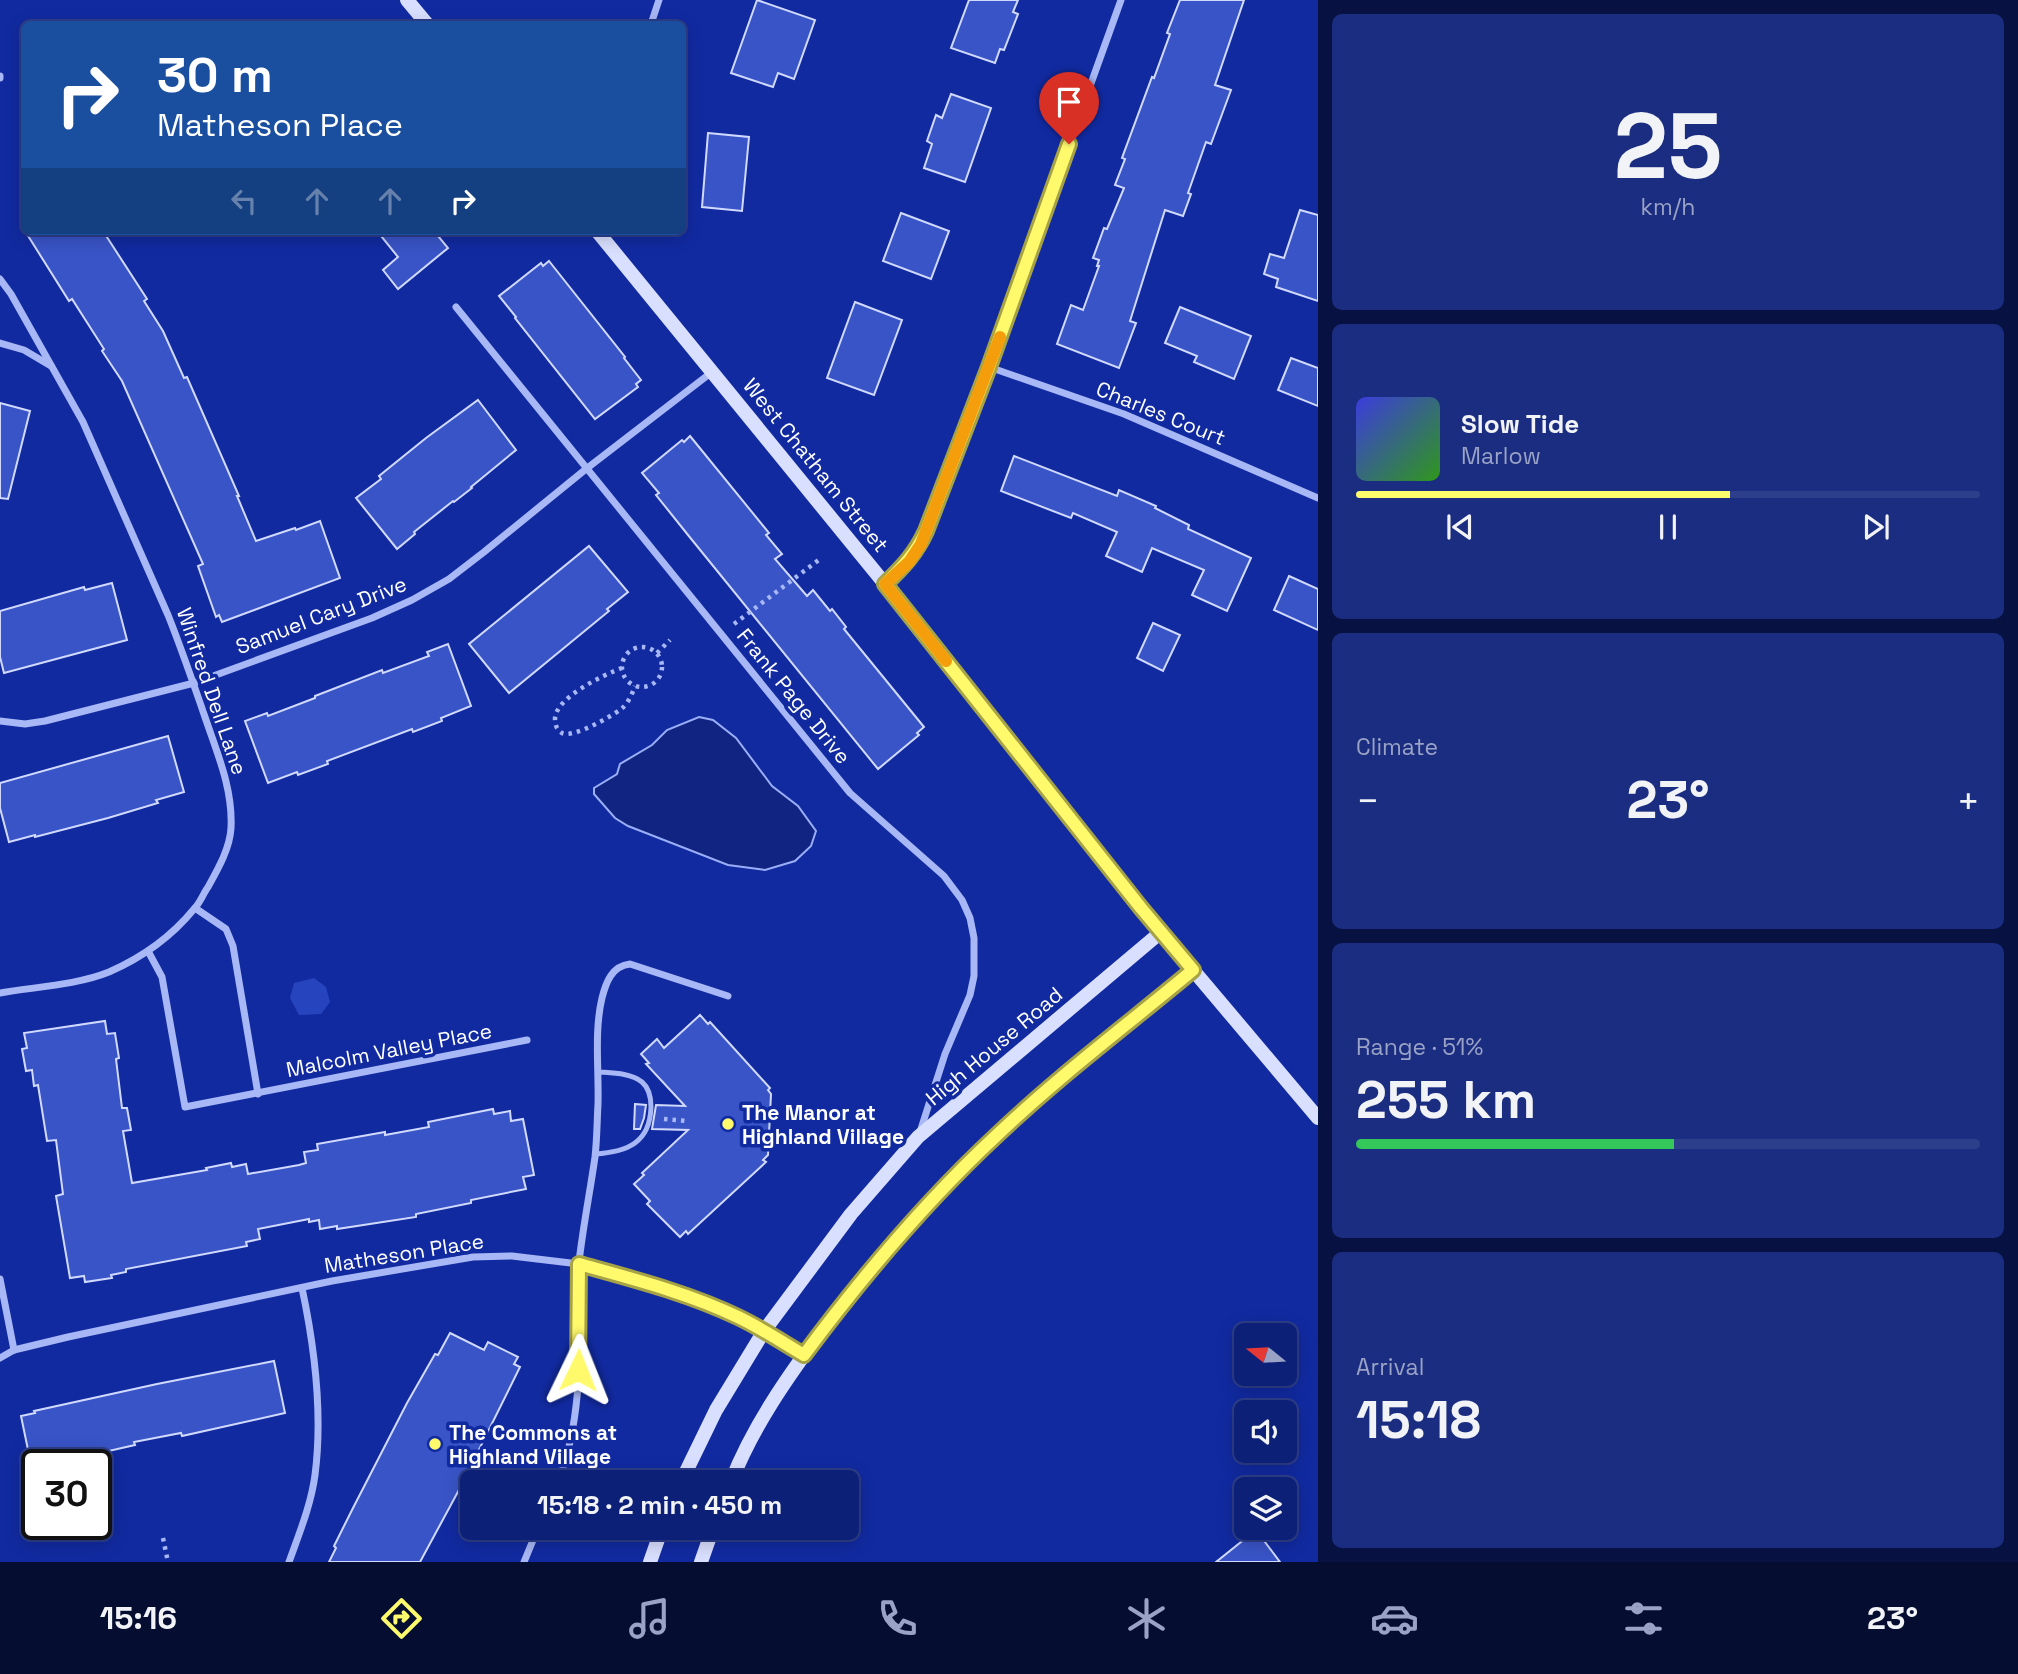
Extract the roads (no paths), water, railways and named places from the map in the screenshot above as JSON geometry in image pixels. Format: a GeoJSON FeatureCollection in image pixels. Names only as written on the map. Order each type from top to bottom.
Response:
{"type":"FeatureCollection","features":[{"type":"Feature","properties":{"kind":"main road"},"geometry":{"type":"LineString","coordinates":[[407,0],[424,21]]}},
{"type":"Feature","properties":{"kind":"main road","name":"West Chatham Street"},"geometry":{"type":"LineString","coordinates":[[600,235],[885,584],[1161,932],[1318,1118]]}},
{"type":"Feature","properties":{"kind":"main road","name":"High House Road"},"geometry":{"type":"LineString","coordinates":[[687,1470],[716,1410],[764,1331],[851,1214],[918,1137],[1161,932]]}},
{"type":"Feature","properties":{"kind":"main road"},"geometry":{"type":"LineString","coordinates":[[735,1470],[743,1451],[804,1355],[853,1290],[952,1178],[1044,1092],[1193,970]]}},
{"type":"Feature","properties":{"kind":"main road"},"geometry":{"type":"LineString","coordinates":[[650,1562],[658,1540]]}},
{"type":"Feature","properties":{"kind":"main road"},"geometry":{"type":"LineString","coordinates":[[701,1562],[709,1540]]}},
{"type":"Feature","properties":{"kind":"street"},"geometry":{"type":"LineString","coordinates":[[652,21],[660,0]]}},
{"type":"Feature","properties":{"kind":"street"},"geometry":{"type":"LineString","coordinates":[[885,584],[909,562],[921,544],[989,367],[1121,0]]}},
{"type":"Feature","properties":{"kind":"street","name":"Winfred Dell Lane"},"geometry":{"type":"LineString","coordinates":[[0,279],[52,366],[88,434],[168,615],[194,683],[227,786],[231,830],[215,873],[195,908],[148,951],[107,972],[74,981],[0,993]]}},
{"type":"Feature","properties":{"kind":"street","name":"Frank Page Drive"},"geometry":{"type":"LineString","coordinates":[[456,307],[850,793],[944,876],[962,900],[970,918],[975,955],[974,976],[970,995],[945,1054],[918,1137]]}},
{"type":"Feature","properties":{"kind":"street"},"geometry":{"type":"LineString","coordinates":[[0,343],[24,350],[52,366]]}},
{"type":"Feature","properties":{"kind":"street","name":"Charles Court"},"geometry":{"type":"LineString","coordinates":[[989,367],[1124,414],[1318,498]]}},
{"type":"Feature","properties":{"kind":"street","name":"Samuel Cary Drive"},"geometry":{"type":"LineString","coordinates":[[0,721],[25,724],[45,721],[194,683],[372,618],[412,600],[463,569],[586,469],[712,372]]}},
{"type":"Feature","properties":{"kind":"street"},"geometry":{"type":"LineString","coordinates":[[195,908],[226,929],[233,946],[258,1094]]}},
{"type":"Feature","properties":{"kind":"street","name":"Malcolm Valley Place"},"geometry":{"type":"LineString","coordinates":[[148,951],[162,977],[185,1107],[527,1040]]}},
{"type":"Feature","properties":{"kind":"street"},"geometry":{"type":"LineString","coordinates":[[562,1470],[570,1445],[576,1406],[579,1264],[595,1154],[599,1015],[607,982],[617,968],[636,965],[728,996]]}},
{"type":"Feature","properties":{"kind":"street","name":"Matheson Place"},"geometry":{"type":"LineString","coordinates":[[0,1358],[14,1350],[68,1337],[332,1281],[473,1257],[512,1256],[579,1264],[689,1297],[764,1331],[804,1355]]}},
{"type":"Feature","properties":{"kind":"street"},"geometry":{"type":"LineString","coordinates":[[0,1279],[14,1350]]}},
{"type":"Feature","properties":{"kind":"street"},"geometry":{"type":"LineString","coordinates":[[289,1562],[305,1518],[315,1475],[315,1368],[302,1288]]}},
{"type":"Feature","properties":{"kind":"street"},"geometry":{"type":"LineString","coordinates":[[524,1562],[533,1540]]}},
{"type":"Feature","properties":{"kind":"lane"},"geometry":{"type":"LineString","coordinates":[[595,1154],[626,1149],[647,1131],[651,1118],[651,1101],[644,1084],[634,1077],[599,1072]]}},
{"type":"Feature","properties":{"kind":"place","name":"The Manor at Highland Village"},"geometry":{"type":"Point","coordinates":[728,1124]}},
{"type":"Feature","properties":{"kind":"place","name":"The Commons at Highland Village"},"geometry":{"type":"Point","coordinates":[435,1444]}}]}
